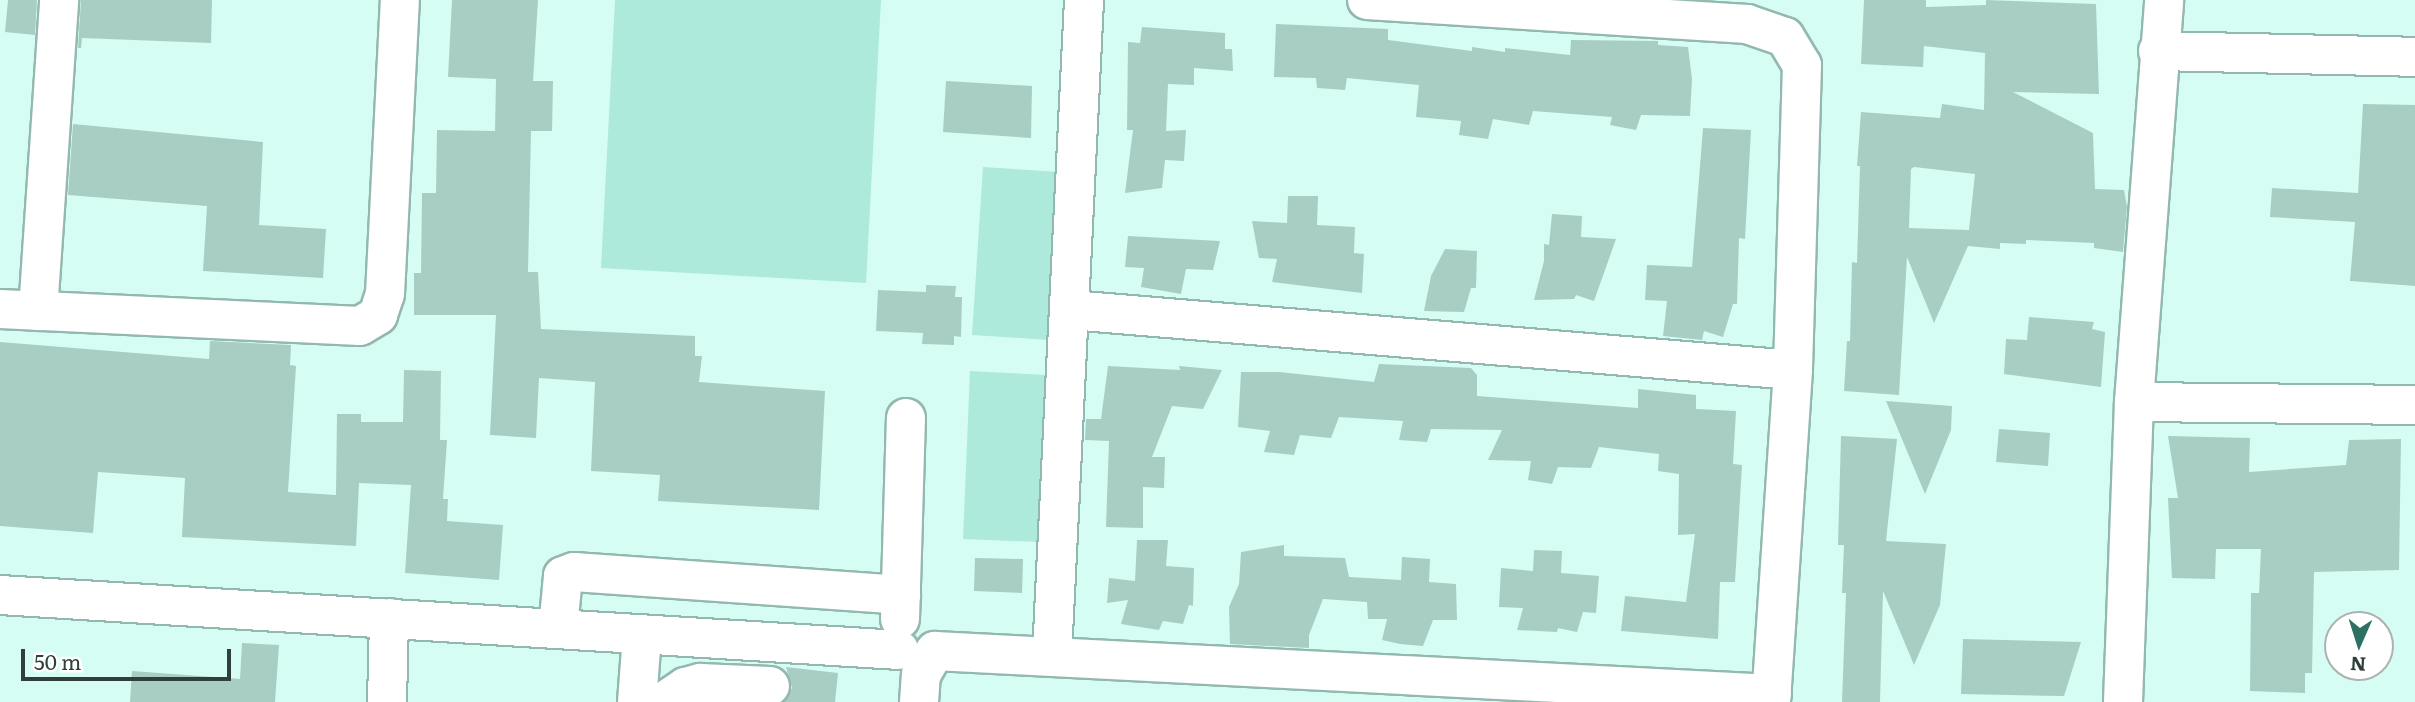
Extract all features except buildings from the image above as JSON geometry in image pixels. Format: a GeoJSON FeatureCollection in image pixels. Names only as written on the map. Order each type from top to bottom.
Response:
{"type":"FeatureCollection","features":[{"type":"Feature","properties":{"kind":"street"},"geometry":{"type":"LineString","coordinates":[[38,311],[59,0]]}},
{"type":"Feature","properties":{"kind":"street"},"geometry":{"type":"LineString","coordinates":[[0,309],[360,326],[379,315],[385,294],[400,0]]}},
{"type":"Feature","properties":{"kind":"street"},"geometry":{"type":"LineString","coordinates":[[919,702],[921,676],[935,650],[1772,698],[1793,370],[1802,65],[1785,37],[1747,24],[1367,0]]}},
{"type":"Feature","properties":{"kind":"street"},"geometry":{"type":"LineString","coordinates":[[2123,702],[2134,402],[2158,51],[2164,0]]}},
{"type":"Feature","properties":{"kind":"street"},"geometry":{"type":"LineString","coordinates":[[1052,655],[1088,1]]}},
{"type":"Feature","properties":{"kind":"street"},"geometry":{"type":"LineString","coordinates":[[2158,51],[2415,57]]}},
{"type":"Feature","properties":{"kind":"street"},"geometry":{"type":"LineString","coordinates":[[1071,310],[1793,370]]}},
{"type":"Feature","properties":{"kind":"street"},"geometry":{"type":"LineString","coordinates":[[2134,402],[2415,405]]}},
{"type":"Feature","properties":{"kind":"street"},"geometry":{"type":"LineString","coordinates":[[896,702],[906,418]]}},
{"type":"Feature","properties":{"kind":"street"},"geometry":{"type":"LineString","coordinates":[[558,629],[563,576],[573,572],[901,595]]}},
{"type":"Feature","properties":{"kind":"street"},"geometry":{"type":"LineString","coordinates":[[0,595],[899,650]]}},
{"type":"Feature","properties":{"kind":"street"},"geometry":{"type":"LineString","coordinates":[[387,702],[389,618]]}},
{"type":"Feature","properties":{"kind":"street"},"geometry":{"type":"LineString","coordinates":[[637,702],[642,635]]}},
{"type":"Feature","properties":{"kind":"street"},"geometry":{"type":"LineString","coordinates":[[663,702],[685,687],[700,682],[770,686]]}},
{"type":"Feature","properties":{"kind":"green space"},"geometry":{"type":"Polygon","coordinates":[[[615,0],[881,0],[866,283],[601,268],[615,0]]]}},
{"type":"Feature","properties":{"kind":"green space"},"geometry":{"type":"Polygon","coordinates":[[[983,167],[1060,172],[1049,340],[972,335],[983,167]]]}},
{"type":"Feature","properties":{"kind":"green space"},"geometry":{"type":"Polygon","coordinates":[[[970,371],[1047,375],[1040,542],[963,539],[970,371]]]}}]}
